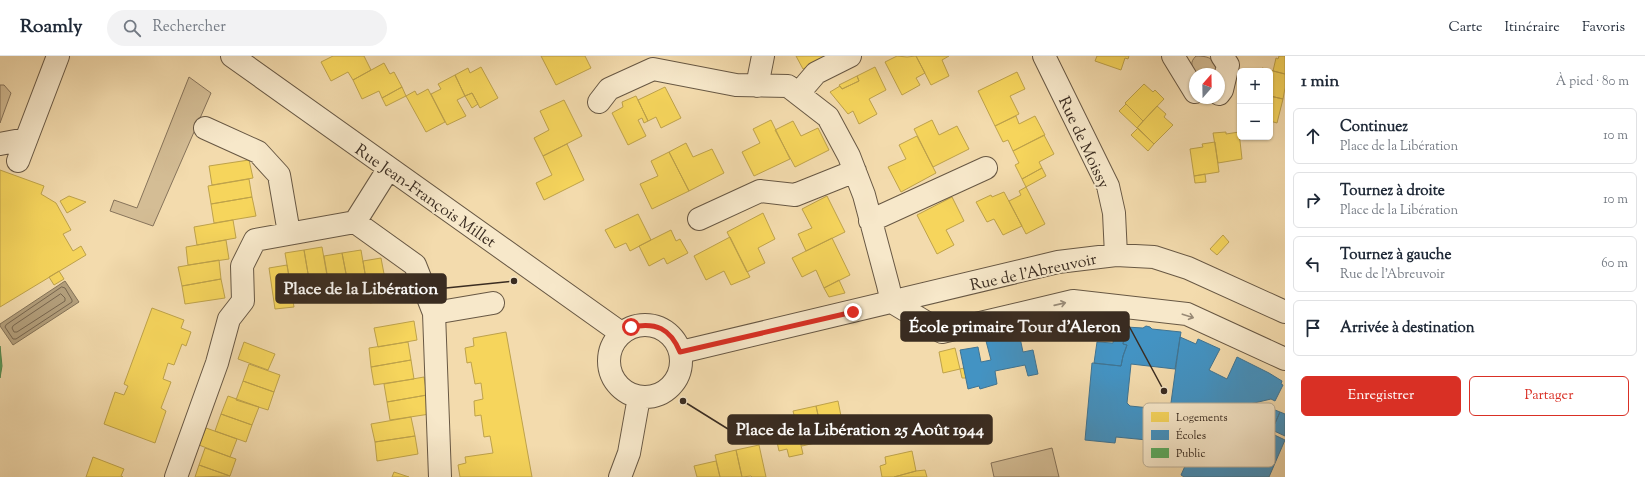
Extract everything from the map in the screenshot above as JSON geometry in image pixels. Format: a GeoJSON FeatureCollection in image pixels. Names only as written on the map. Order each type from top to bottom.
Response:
{"type":"FeatureCollection","features":[{"type":"Feature","properties":{"kind":"street"},"geometry":{"type":"LineString","coordinates":[[18,161],[58,56]]}},
{"type":"Feature","properties":{"kind":"street","name":"Rue Jean-François Millet"},"geometry":{"type":"LineString","coordinates":[[232,56],[621,333]]}},
{"type":"Feature","properties":{"kind":"street"},"geometry":{"type":"LineString","coordinates":[[757,86],[763,56]]}},
{"type":"Feature","properties":{"kind":"street"},"geometry":{"type":"LineString","coordinates":[[798,94],[816,74],[850,56]]}},
{"type":"Feature","properties":{"kind":"street","name":"Rue de Moissy"},"geometry":{"type":"LineString","coordinates":[[1044,56],[1108,186],[1114,213],[1116,254]]}},
{"type":"Feature","properties":{"kind":"street"},"geometry":{"type":"LineString","coordinates":[[1173,56],[1189,82]]}},
{"type":"Feature","properties":{"kind":"street"},"geometry":{"type":"LineString","coordinates":[[1222,56],[1228,65],[1225,78]]}},
{"type":"Feature","properties":{"kind":"street"},"geometry":{"type":"LineString","coordinates":[[599,102],[609,89],[653,69],[736,85],[788,86],[828,117],[849,156],[864,195],[892,302],[942,332],[1073,301],[1187,314],[1285,359]]}},
{"type":"Feature","properties":{"kind":"street"},"geometry":{"type":"LineString","coordinates":[[205,128],[258,152],[279,175],[289,233]]}},
{"type":"Feature","properties":{"kind":"street"},"geometry":{"type":"LineString","coordinates":[[0,144],[26,139]]}},
{"type":"Feature","properties":{"kind":"street"},"geometry":{"type":"LineString","coordinates":[[355,222],[389,168]]}},
{"type":"Feature","properties":{"kind":"street"},"geometry":{"type":"LineString","coordinates":[[870,221],[986,168]]}},
{"type":"Feature","properties":{"kind":"street"},"geometry":{"type":"LineString","coordinates":[[699,219],[760,190],[794,195],[855,171]]}},
{"type":"Feature","properties":{"kind":"street"},"geometry":{"type":"LineString","coordinates":[[176,477],[217,363],[229,319],[244,302],[242,266],[256,240],[355,222],[415,265],[434,313],[440,477]]}},
{"type":"Feature","properties":{"kind":"street","name":"Rue de l'Abreuvoir"},"geometry":{"type":"LineString","coordinates":[[680,352],[1058,262],[1116,254],[1154,257],[1188,268],[1285,312]]}},
{"type":"Feature","properties":{"kind":"street"},"geometry":{"type":"LineString","coordinates":[[434,313],[493,303]]}},
{"type":"Feature","properties":{"kind":"street"},"geometry":{"type":"LineString","coordinates":[[644,324],[656,326],[667,331],[676,340],[680,352],[682,364],[678,376],[672,386],[662,393],[651,397],[628,393],[618,386],[612,376],[609,365],[609,353],[613,342],[621,333],[631,327],[644,324]]}},
{"type":"Feature","properties":{"kind":"street"},"geometry":{"type":"LineString","coordinates":[[620,477],[629,453],[639,396]]}},
{"type":"Feature","properties":{"kind":"shaded area"},"geometry":{"type":"Polygon","coordinates":[[[1196,56],[1209,58],[1214,62],[1216,68],[1193,68],[1192,63],[1196,56]]]}},
{"type":"Feature","properties":{"kind":"shaded area"},"geometry":{"type":"Polygon","coordinates":[[[189,77],[211,93],[153,226],[110,211],[114,200],[137,208],[189,77]]]}},
{"type":"Feature","properties":{"kind":"shaded area"},"geometry":{"type":"Polygon","coordinates":[[[0,85],[4,85],[11,93],[0,123],[0,85]]]}},
{"type":"Feature","properties":{"kind":"shaded area"},"geometry":{"type":"Polygon","coordinates":[[[1052,448],[1059,477],[994,477],[991,463],[1052,448]]]}},
{"type":"Feature","properties":{"kind":"water"},"geometry":{"type":"Polygon","coordinates":[[[65,281],[79,302],[13,345],[0,324],[65,281]]]}},
{"type":"Feature","properties":{"kind":"building: Logements"},"geometry":{"type":"Polygon","coordinates":[[[333,56],[364,56],[371,70],[353,80],[348,72],[331,81],[321,62],[333,56]]]}},
{"type":"Feature","properties":{"kind":"building: Logements"},"geometry":{"type":"Polygon","coordinates":[[[541,56],[585,56],[591,68],[556,85],[541,56]]]}},
{"type":"Feature","properties":{"kind":"building: Logements"},"geometry":{"type":"Polygon","coordinates":[[[796,56],[829,56],[803,69],[796,56]]]}},
{"type":"Feature","properties":{"kind":"building: Logements"},"geometry":{"type":"Polygon","coordinates":[[[897,56],[916,56],[925,73],[916,78],[920,85],[902,95],[885,62],[897,56]]]}},
{"type":"Feature","properties":{"kind":"building: Logements"},"geometry":{"type":"Polygon","coordinates":[[[916,56],[949,56],[942,60],[949,76],[931,85],[916,56]]]}},
{"type":"Feature","properties":{"kind":"building: Logements"},"geometry":{"type":"Polygon","coordinates":[[[1097,56],[1129,56],[1128,59],[1125,58],[1121,70],[1095,61],[1097,56]]]}},
{"type":"Feature","properties":{"kind":"building: Logements"},"geometry":{"type":"Polygon","coordinates":[[[1279,56],[1285,56],[1285,74],[1273,71],[1276,58],[1278,59],[1279,56]]]}},
{"type":"Feature","properties":{"kind":"building: Logements"},"geometry":{"type":"Polygon","coordinates":[[[384,63],[390,74],[394,72],[402,87],[382,98],[379,91],[362,99],[353,80],[384,63]]]}},
{"type":"Feature","properties":{"kind":"building: Logements"},"geometry":{"type":"Polygon","coordinates":[[[481,67],[498,98],[480,108],[472,93],[465,96],[455,75],[468,68],[470,73],[481,67]]]}},
{"type":"Feature","properties":{"kind":"building: Logements"},"geometry":{"type":"Polygon","coordinates":[[[875,67],[886,90],[869,99],[877,114],[859,124],[853,111],[848,114],[830,92],[840,86],[842,89],[859,81],[857,76],[875,67]]]}},
{"type":"Feature","properties":{"kind":"building: Logements"},"geometry":{"type":"Polygon","coordinates":[[[1273,71],[1285,74],[1283,99],[1273,97],[1273,71]]]}},
{"type":"Feature","properties":{"kind":"building: Logements"},"geometry":{"type":"Polygon","coordinates":[[[1017,72],[1025,89],[1010,96],[1019,114],[995,126],[978,91],[1017,72]]]}},
{"type":"Feature","properties":{"kind":"building: Logements"},"geometry":{"type":"Polygon","coordinates":[[[455,75],[465,96],[457,100],[466,116],[447,125],[431,94],[441,89],[438,84],[455,75]]]}},
{"type":"Feature","properties":{"kind":"building: Logements"},"geometry":{"type":"Polygon","coordinates":[[[857,76],[859,81],[842,89],[839,85],[857,76]]]}},
{"type":"Feature","properties":{"kind":"building: Logements"},"geometry":{"type":"Polygon","coordinates":[[[1144,84],[1153,92],[1155,90],[1164,99],[1143,121],[1125,103],[1144,84]]]}},
{"type":"Feature","properties":{"kind":"building: Logements"},"geometry":{"type":"Polygon","coordinates":[[[402,87],[406,96],[386,106],[382,98],[402,87]]]}},
{"type":"Feature","properties":{"kind":"building: Logements"},"geometry":{"type":"Polygon","coordinates":[[[665,87],[681,118],[661,128],[656,117],[648,121],[638,100],[665,87]]]}},
{"type":"Feature","properties":{"kind":"building: Logements"},"geometry":{"type":"Polygon","coordinates":[[[428,89],[445,122],[426,132],[406,96],[415,91],[417,95],[428,89]]]}},
{"type":"Feature","properties":{"kind":"building: Logements"},"geometry":{"type":"Polygon","coordinates":[[[472,93],[478,104],[472,108],[465,96],[472,93]]]}},
{"type":"Feature","properties":{"kind":"building: Logements"},"geometry":{"type":"Polygon","coordinates":[[[636,96],[648,121],[644,123],[642,118],[638,120],[646,136],[628,145],[612,113],[623,107],[622,102],[636,96]]]}},
{"type":"Feature","properties":{"kind":"building: Logements"},"geometry":{"type":"Polygon","coordinates":[[[1273,97],[1283,99],[1277,123],[1273,122],[1273,97]]]}},
{"type":"Feature","properties":{"kind":"building: Logements"},"geometry":{"type":"Polygon","coordinates":[[[564,100],[582,136],[543,156],[534,138],[549,130],[540,111],[564,100]]]}},
{"type":"Feature","properties":{"kind":"building: Logements"},"geometry":{"type":"Polygon","coordinates":[[[1126,104],[1143,121],[1137,128],[1119,111],[1126,104]]]}},
{"type":"Feature","properties":{"kind":"building: Logements"},"geometry":{"type":"Polygon","coordinates":[[[1157,106],[1166,114],[1164,117],[1173,125],[1154,144],[1137,128],[1157,106]]]}},
{"type":"Feature","properties":{"kind":"building: Logements"},"geometry":{"type":"Polygon","coordinates":[[[1016,116],[1019,124],[1035,116],[1045,135],[1013,151],[1008,140],[1003,142],[995,126],[1016,116]]]}},
{"type":"Feature","properties":{"kind":"building: Logements"},"geometry":{"type":"Polygon","coordinates":[[[771,120],[790,159],[754,176],[742,152],[760,143],[753,129],[771,120]]]}},
{"type":"Feature","properties":{"kind":"building: Logements"},"geometry":{"type":"Polygon","coordinates":[[[932,120],[939,135],[957,126],[969,149],[933,167],[914,129],[932,120]]]}},
{"type":"Feature","properties":{"kind":"building: Logements"},"geometry":{"type":"Polygon","coordinates":[[[793,121],[801,136],[818,128],[829,150],[795,167],[775,130],[793,121]]]}},
{"type":"Feature","properties":{"kind":"building: Logements"},"geometry":{"type":"Polygon","coordinates":[[[1138,128],[1154,144],[1148,151],[1131,135],[1138,128]]]}},
{"type":"Feature","properties":{"kind":"building: Logements"},"geometry":{"type":"Polygon","coordinates":[[[1226,132],[1226,134],[1237,132],[1237,140],[1240,140],[1242,159],[1218,163],[1213,133],[1226,132]]]}},
{"type":"Feature","properties":{"kind":"building: Logements"},"geometry":{"type":"Polygon","coordinates":[[[1044,135],[1054,154],[1039,162],[1042,168],[1022,179],[1015,165],[1019,163],[1013,151],[1044,135]]]}},
{"type":"Feature","properties":{"kind":"building: Logements"},"geometry":{"type":"Polygon","coordinates":[[[917,136],[936,173],[901,192],[888,167],[906,159],[899,145],[917,136]]]}},
{"type":"Feature","properties":{"kind":"building: Logements"},"geometry":{"type":"Polygon","coordinates":[[[1215,142],[1219,172],[1194,176],[1190,149],[1203,147],[1202,144],[1215,142]]]}},
{"type":"Feature","properties":{"kind":"building: Logements"},"geometry":{"type":"Polygon","coordinates":[[[686,143],[693,157],[712,149],[724,173],[689,191],[669,152],[686,143]]]}},
{"type":"Feature","properties":{"kind":"building: Logements"},"geometry":{"type":"Polygon","coordinates":[[[567,144],[584,180],[544,200],[536,183],[552,175],[543,156],[567,144]]]}},
{"type":"Feature","properties":{"kind":"building: Logements"},"geometry":{"type":"Polygon","coordinates":[[[669,152],[689,191],[652,209],[640,184],[658,176],[651,161],[669,152]]]}},
{"type":"Feature","properties":{"kind":"building: Logements"},"geometry":{"type":"Polygon","coordinates":[[[249,160],[253,178],[212,185],[209,166],[249,160]]]}},
{"type":"Feature","properties":{"kind":"building: Logements"},"geometry":{"type":"Polygon","coordinates":[[[1042,168],[1046,176],[1026,187],[1022,179],[1042,168]]]}},
{"type":"Feature","properties":{"kind":"building: Logements"},"geometry":{"type":"Polygon","coordinates":[[[0,170],[44,186],[41,194],[56,203],[71,230],[63,234],[73,251],[81,246],[86,255],[0,307],[0,170]]]}},
{"type":"Feature","properties":{"kind":"building: Logements"},"geometry":{"type":"Polygon","coordinates":[[[1205,174],[1206,182],[1195,183],[1194,176],[1205,174]]]}},
{"type":"Feature","properties":{"kind":"building: Logements"},"geometry":{"type":"Polygon","coordinates":[[[249,179],[252,197],[211,204],[208,186],[249,179]]]}},
{"type":"Feature","properties":{"kind":"building: Logements"},"geometry":{"type":"Polygon","coordinates":[[[1026,187],[1045,224],[1026,234],[1009,201],[1021,195],[1019,191],[1026,187]]]}},
{"type":"Feature","properties":{"kind":"building: Logements"},"geometry":{"type":"Polygon","coordinates":[[[1004,192],[1022,226],[1003,235],[994,219],[987,222],[976,202],[991,195],[992,197],[1004,192]]]}},
{"type":"Feature","properties":{"kind":"building: Logements"},"geometry":{"type":"Polygon","coordinates":[[[69,196],[86,202],[67,213],[60,201],[69,196]]]}},
{"type":"Feature","properties":{"kind":"building: Logements"},"geometry":{"type":"Polygon","coordinates":[[[827,196],[845,232],[806,251],[798,234],[812,228],[802,209],[827,196]]]}},
{"type":"Feature","properties":{"kind":"building: Logements"},"geometry":{"type":"Polygon","coordinates":[[[252,197],[256,216],[214,223],[211,204],[252,197]]]}},
{"type":"Feature","properties":{"kind":"building: Logements"},"geometry":{"type":"Polygon","coordinates":[[[952,197],[964,221],[946,230],[954,245],[937,254],[917,215],[952,197]]]}},
{"type":"Feature","properties":{"kind":"building: Logements"},"geometry":{"type":"Polygon","coordinates":[[[763,213],[775,239],[758,248],[765,263],[747,272],[727,232],[763,213]]]}},
{"type":"Feature","properties":{"kind":"building: Logements"},"geometry":{"type":"Polygon","coordinates":[[[638,214],[651,240],[630,251],[626,243],[615,248],[605,230],[638,214]]]}},
{"type":"Feature","properties":{"kind":"building: Logements"},"geometry":{"type":"Polygon","coordinates":[[[233,220],[236,238],[197,245],[194,227],[233,220]]]}},
{"type":"Feature","properties":{"kind":"building: Logements"},"geometry":{"type":"Polygon","coordinates":[[[671,230],[676,241],[680,239],[688,253],[667,264],[664,258],[649,266],[639,246],[671,230]]]}},
{"type":"Feature","properties":{"kind":"building: Logements"},"geometry":{"type":"Polygon","coordinates":[[[1223,235],[1229,242],[1217,255],[1210,249],[1223,235]]]}},
{"type":"Feature","properties":{"kind":"building: Logements"},"geometry":{"type":"Polygon","coordinates":[[[730,237],[750,277],[731,285],[724,271],[706,280],[694,256],[730,237]]]}},
{"type":"Feature","properties":{"kind":"building: Logements"},"geometry":{"type":"Polygon","coordinates":[[[832,238],[850,275],[824,288],[816,270],[802,277],[792,258],[832,238]]]}},
{"type":"Feature","properties":{"kind":"building: Logements"},"geometry":{"type":"Polygon","coordinates":[[[226,240],[229,259],[188,265],[186,247],[226,240]]]}},
{"type":"Feature","properties":{"kind":"building: Logements"},"geometry":{"type":"Polygon","coordinates":[[[322,247],[329,287],[311,291],[304,250],[322,247]]]}},
{"type":"Feature","properties":{"kind":"building: Logements"},"geometry":{"type":"Polygon","coordinates":[[[304,250],[311,291],[292,294],[285,253],[304,250]]]}},
{"type":"Feature","properties":{"kind":"building: Logements"},"geometry":{"type":"Polygon","coordinates":[[[361,250],[368,291],[350,294],[342,253],[361,250]]]}},
{"type":"Feature","properties":{"kind":"building: Logements"},"geometry":{"type":"Polygon","coordinates":[[[342,253],[350,294],[331,297],[324,256],[342,253]]]}},
{"type":"Feature","properties":{"kind":"building: Logements"},"geometry":{"type":"Polygon","coordinates":[[[381,258],[389,300],[370,303],[363,261],[381,258]]]}},
{"type":"Feature","properties":{"kind":"building: Logements"},"geometry":{"type":"Polygon","coordinates":[[[219,260],[221,279],[182,286],[178,267],[219,260]]]}},
{"type":"Feature","properties":{"kind":"building: Logements"},"geometry":{"type":"Polygon","coordinates":[[[287,265],[294,307],[275,309],[269,268],[287,265]]]}},
{"type":"Feature","properties":{"kind":"building: Logements"},"geometry":{"type":"Polygon","coordinates":[[[59,271],[64,279],[54,285],[49,277],[59,271]]]}},
{"type":"Feature","properties":{"kind":"building: Logements"},"geometry":{"type":"Polygon","coordinates":[[[221,279],[225,298],[185,304],[182,286],[221,279]]]}},
{"type":"Feature","properties":{"kind":"building: Logements"},"geometry":{"type":"Polygon","coordinates":[[[839,280],[845,293],[829,297],[824,288],[839,280]]]}},
{"type":"Feature","properties":{"kind":"building: Logements"},"geometry":{"type":"Polygon","coordinates":[[[152,308],[184,320],[181,328],[191,332],[186,346],[182,344],[174,365],[168,363],[163,379],[171,382],[161,408],[166,411],[155,443],[104,424],[115,392],[124,395],[128,386],[124,384],[152,308]]]}},
{"type":"Feature","properties":{"kind":"building: Logements"},"geometry":{"type":"Polygon","coordinates":[[[414,321],[417,340],[378,347],[374,328],[414,321]]]}},
{"type":"Feature","properties":{"kind":"building: Logements"},"geometry":{"type":"Polygon","coordinates":[[[506,332],[532,477],[460,477],[458,465],[466,463],[465,457],[493,453],[490,436],[484,437],[481,415],[475,416],[474,401],[483,399],[481,383],[475,384],[471,362],[467,363],[465,348],[474,346],[473,338],[506,332]]]}},
{"type":"Feature","properties":{"kind":"building: Logements"},"geometry":{"type":"Polygon","coordinates":[[[244,342],[275,354],[268,370],[238,359],[244,342]]]}},
{"type":"Feature","properties":{"kind":"building: Logements"},"geometry":{"type":"Polygon","coordinates":[[[408,342],[411,360],[371,367],[369,348],[408,342]]]}},
{"type":"Feature","properties":{"kind":"building: Logements"},"geometry":{"type":"Polygon","coordinates":[[[955,348],[960,369],[943,373],[939,352],[955,348]]]}},
{"type":"Feature","properties":{"kind":"building: Logements"},"geometry":{"type":"Polygon","coordinates":[[[411,360],[414,379],[374,385],[371,367],[411,360]]]}},
{"type":"Feature","properties":{"kind":"building: Logements"},"geometry":{"type":"Polygon","coordinates":[[[249,364],[280,375],[274,392],[243,381],[249,364]]]}},
{"type":"Feature","properties":{"kind":"building: Logements"},"geometry":{"type":"Polygon","coordinates":[[[964,368],[966,378],[962,378],[960,369],[964,368]]]}},
{"type":"Feature","properties":{"kind":"building: Logements"},"geometry":{"type":"Polygon","coordinates":[[[424,377],[427,395],[387,402],[384,384],[424,377]]]}},
{"type":"Feature","properties":{"kind":"building: Logements"},"geometry":{"type":"Polygon","coordinates":[[[243,381],[274,392],[268,410],[236,400],[243,381]]]}},
{"type":"Feature","properties":{"kind":"building: Logements"},"geometry":{"type":"Polygon","coordinates":[[[427,395],[430,414],[390,420],[387,402],[427,395]]]}},
{"type":"Feature","properties":{"kind":"building: Logements"},"geometry":{"type":"Polygon","coordinates":[[[228,396],[259,407],[252,425],[221,414],[228,396]]]}},
{"type":"Feature","properties":{"kind":"building: Logements"},"geometry":{"type":"Polygon","coordinates":[[[838,401],[845,436],[833,439],[831,432],[822,433],[816,406],[838,401]]]}},
{"type":"Feature","properties":{"kind":"building: Logements"},"geometry":{"type":"Polygon","coordinates":[[[816,406],[822,433],[814,435],[815,443],[802,446],[793,411],[816,406]]]}},
{"type":"Feature","properties":{"kind":"building: Logements"},"geometry":{"type":"Polygon","coordinates":[[[221,414],[252,425],[246,442],[215,431],[221,414]]]}},
{"type":"Feature","properties":{"kind":"building: Logements"},"geometry":{"type":"Polygon","coordinates":[[[411,417],[415,436],[375,442],[371,424],[411,417]]]}},
{"type":"Feature","properties":{"kind":"building: Logements"},"geometry":{"type":"Polygon","coordinates":[[[795,419],[803,454],[789,457],[787,449],[779,451],[773,424],[795,419]]]}},
{"type":"Feature","properties":{"kind":"building: Logements"},"geometry":{"type":"Polygon","coordinates":[[[206,428],[237,439],[230,457],[199,445],[206,428]]]}},
{"type":"Feature","properties":{"kind":"building: Logements"},"geometry":{"type":"Polygon","coordinates":[[[415,436],[418,454],[377,461],[375,442],[415,436]]]}},
{"type":"Feature","properties":{"kind":"building: Logements"},"geometry":{"type":"Polygon","coordinates":[[[759,445],[766,477],[742,477],[736,450],[759,445]]]}},
{"type":"Feature","properties":{"kind":"building: Logements"},"geometry":{"type":"Polygon","coordinates":[[[205,448],[236,459],[230,476],[199,465],[205,448]]]}},
{"type":"Feature","properties":{"kind":"building: Logements"},"geometry":{"type":"Polygon","coordinates":[[[736,450],[742,477],[720,477],[715,455],[736,450]]]}},
{"type":"Feature","properties":{"kind":"building: Logements"},"geometry":{"type":"Polygon","coordinates":[[[912,451],[916,471],[894,477],[882,477],[880,466],[886,464],[885,457],[912,451]]]}},
{"type":"Feature","properties":{"kind":"building: Logements"},"geometry":{"type":"Polygon","coordinates":[[[93,457],[124,469],[121,476],[123,477],[86,477],[93,457]]]}},
{"type":"Feature","properties":{"kind":"building: Logements"},"geometry":{"type":"Polygon","coordinates":[[[716,461],[720,477],[697,477],[694,466],[716,461]]]}},
{"type":"Feature","properties":{"kind":"building: Logements"},"geometry":{"type":"Polygon","coordinates":[[[199,465],[230,476],[195,477],[199,465]]]}},
{"type":"Feature","properties":{"kind":"building: Logements"},"geometry":{"type":"Polygon","coordinates":[[[925,470],[927,477],[894,477],[916,471],[925,470]]]}},
{"type":"Feature","properties":{"kind":"building: Logements"},"geometry":{"type":"Polygon","coordinates":[[[394,472],[409,477],[392,477],[394,472]]]}},
{"type":"Feature","properties":{"kind":"building: Écoles"},"geometry":{"type":"Polygon","coordinates":[[[1115,325],[1126,327],[1123,344],[1127,345],[1121,366],[1094,363],[1097,342],[1113,343],[1115,325]]]}},
{"type":"Feature","properties":{"kind":"building: Écoles"},"geometry":{"type":"Polygon","coordinates":[[[1146,326],[1152,329],[1181,332],[1175,369],[1131,364],[1127,403],[1130,406],[1143,407],[1143,440],[1116,437],[1115,443],[1085,440],[1092,363],[1121,366],[1127,345],[1123,344],[1126,327],[1143,328],[1146,326]]]}},
{"type":"Feature","properties":{"kind":"building: Écoles"},"geometry":{"type":"Polygon","coordinates":[[[1019,333],[1023,352],[1033,350],[1038,374],[1028,376],[1025,365],[995,371],[997,384],[980,389],[979,386],[968,389],[960,350],[978,347],[981,362],[991,360],[986,341],[1019,333]]]}},
{"type":"Feature","properties":{"kind":"building: Écoles"},"geometry":{"type":"Polygon","coordinates":[[[1180,337],[1196,344],[1198,339],[1220,349],[1209,370],[1227,379],[1237,357],[1269,373],[1282,381],[1281,384],[1283,385],[1275,401],[1271,399],[1254,403],[1171,403],[1180,337]]]}},
{"type":"Feature","properties":{"kind":"building: Écoles"},"geometry":{"type":"Polygon","coordinates":[[[1275,410],[1280,412],[1275,423],[1275,410]]]}},
{"type":"Feature","properties":{"kind":"building: Écoles"},"geometry":{"type":"Polygon","coordinates":[[[1280,412],[1285,414],[1285,436],[1275,431],[1275,423],[1280,412]]]}},
{"type":"Feature","properties":{"kind":"building: Écoles"},"geometry":{"type":"Polygon","coordinates":[[[1275,435],[1285,440],[1275,463],[1275,435]]]}},
{"type":"Feature","properties":{"kind":"building: Écoles"},"geometry":{"type":"Polygon","coordinates":[[[1185,467],[1273,467],[1269,477],[1184,477],[1181,475],[1185,467]]]}},
{"type":"Feature","properties":{"kind":"building: Public"},"geometry":{"type":"Polygon","coordinates":[[[0,346],[2,366],[0,378],[0,346]]]}},
{"type":"Feature","properties":{"kind":"place","name":"Place de la Libération"},"geometry":{"type":"Point","coordinates":[514,281]}},
{"type":"Feature","properties":{"kind":"place","name":"École primaire Tour d'Aleron"},"geometry":{"type":"Point","coordinates":[1164,391]}},
{"type":"Feature","properties":{"kind":"place","name":"Place de la Libération 25 Août 1944"},"geometry":{"type":"Point","coordinates":[683,401]}},
{"type":"Feature","properties":{"kind":"route"},"geometry":{"type":"LineString","coordinates":[[631,327],[644,324],[656,326],[667,331],[676,340],[680,352],[853,312]]}}]}
